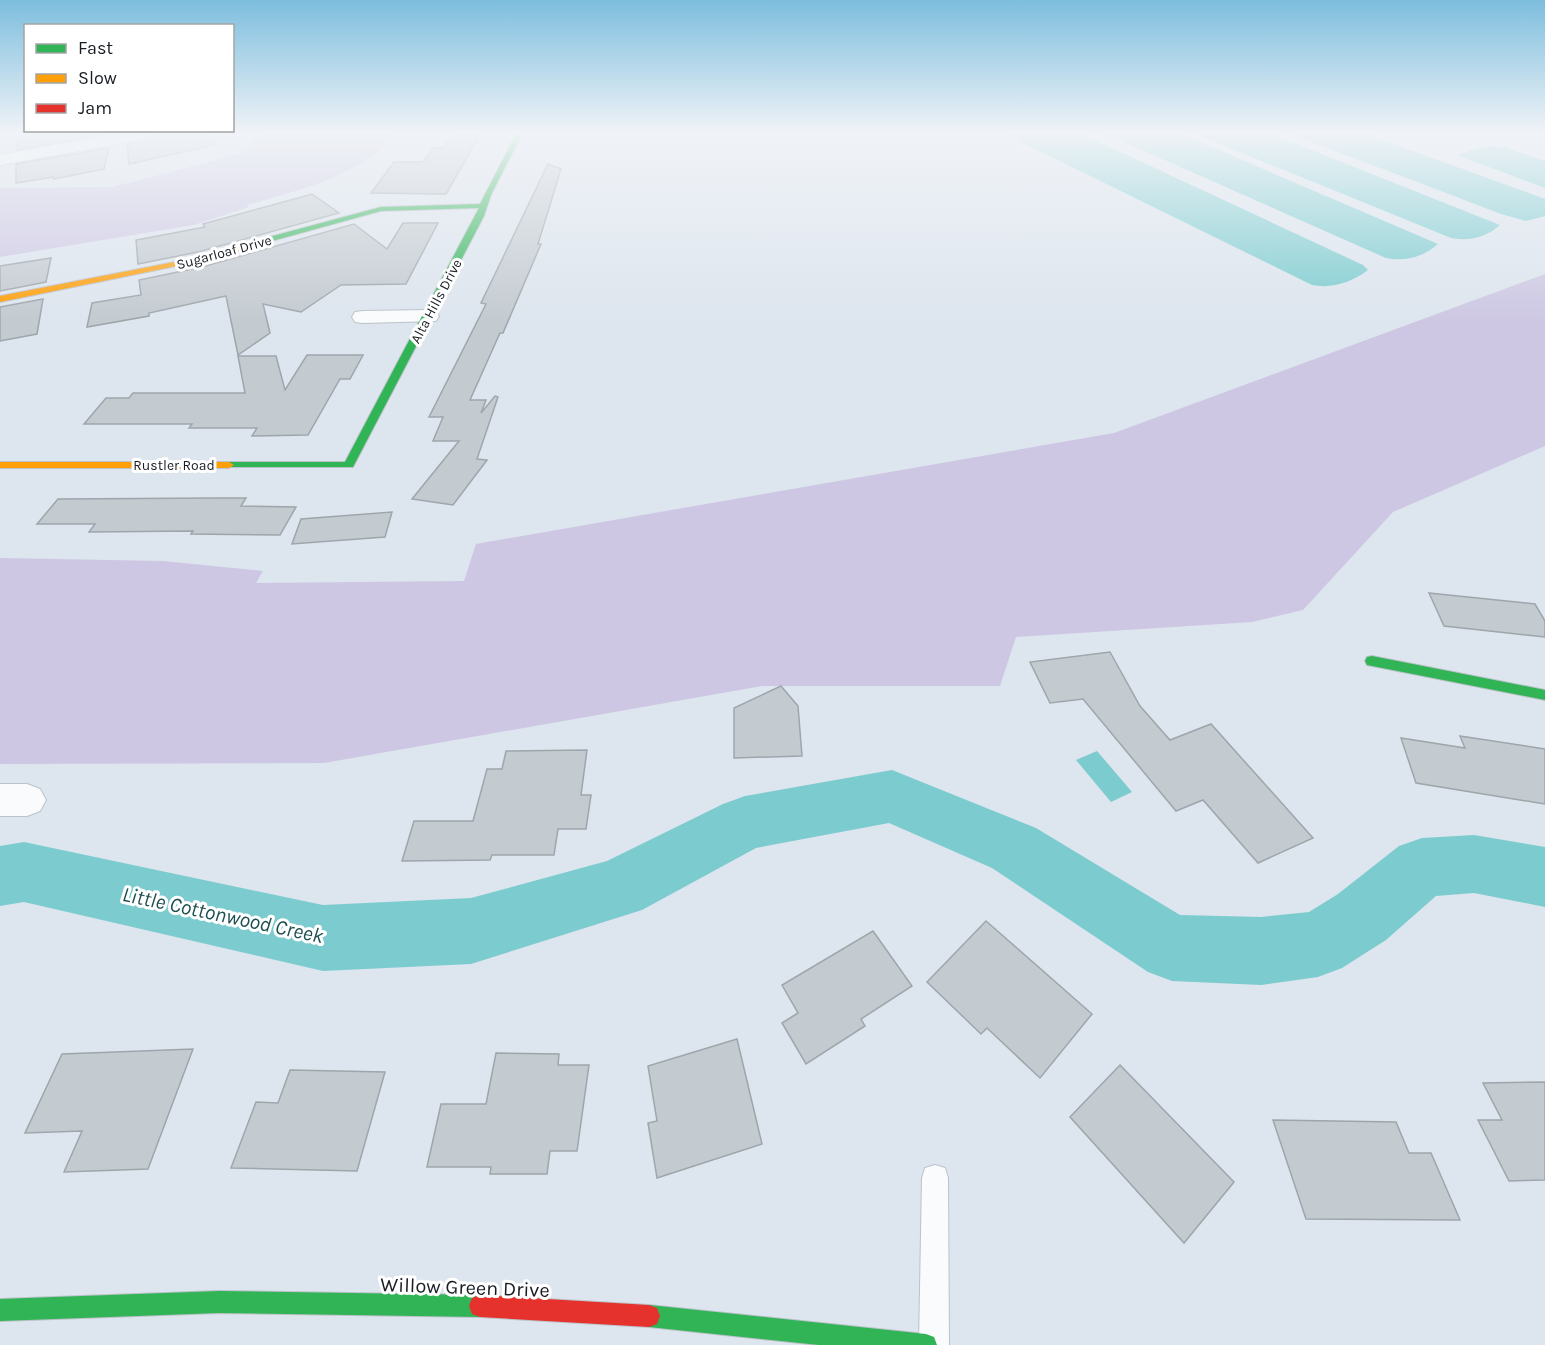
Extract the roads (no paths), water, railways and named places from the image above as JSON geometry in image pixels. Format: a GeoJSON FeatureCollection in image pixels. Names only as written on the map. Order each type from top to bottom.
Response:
{"type":"FeatureCollection","features":[{"type":"Feature","properties":{"kind":"street","name":"Alta Hills Drive"},"geometry":{"type":"LineString","coordinates":[[349,465],[488,197]]}},
{"type":"Feature","properties":{"kind":"street","name":"Sugarloaf Drive"},"geometry":{"type":"LineString","coordinates":[[0,299],[201,259],[381,209],[483,207]]}},
{"type":"Feature","properties":{"kind":"street"},"geometry":{"type":"LineString","coordinates":[[363,317],[428,316]]}},
{"type":"Feature","properties":{"kind":"street","name":"Rustler Road"},"geometry":{"type":"LineString","coordinates":[[0,465],[349,465]]}},
{"type":"Feature","properties":{"kind":"street"},"geometry":{"type":"LineString","coordinates":[[1372,661],[1545,695]]}},
{"type":"Feature","properties":{"kind":"street","name":"Willow Green Drive"},"geometry":{"type":"LineString","coordinates":[[0,1310],[130,1302],[387,1303],[596,1312],[926,1345]]}},
{"type":"Feature","properties":{"kind":"lane"},"geometry":{"type":"LineString","coordinates":[[934,1345],[935,1178]]}},
{"type":"Feature","properties":{"kind":"water"},"geometry":{"type":"Polygon","coordinates":[[[1133,197],[1217,197],[1363,265],[1368,270],[1342,284],[1312,285],[1133,197]]]}},
{"type":"Feature","properties":{"kind":"water"},"geometry":{"type":"Polygon","coordinates":[[[1248,197],[1328,197],[1438,244],[1414,257],[1386,258],[1248,197]]]}},
{"type":"Feature","properties":{"kind":"water"},"geometry":{"type":"Polygon","coordinates":[[[1350,197],[1429,197],[1500,225],[1477,238],[1451,238],[1350,197]]]}},
{"type":"Feature","properties":{"kind":"water"},"geometry":{"type":"Polygon","coordinates":[[[1456,197],[1539,197],[1545,199],[1545,216],[1526,221],[1456,197]]]}},
{"type":"Feature","properties":{"kind":"water"},"geometry":{"type":"Polygon","coordinates":[[[1097,751],[1132,792],[1111,802],[1076,760],[1097,751]]]}},
{"type":"Feature","properties":{"kind":"waterway","name":"Little Cottonwood Creek"},"geometry":{"type":"LineString","coordinates":[[0,876],[24,872],[323,938],[471,931],[619,888],[745,823],[892,796],[1014,848],[1172,948],[1261,951],[1318,944],[1362,917],[1422,867],[1474,864],[1545,877]]}}]}
